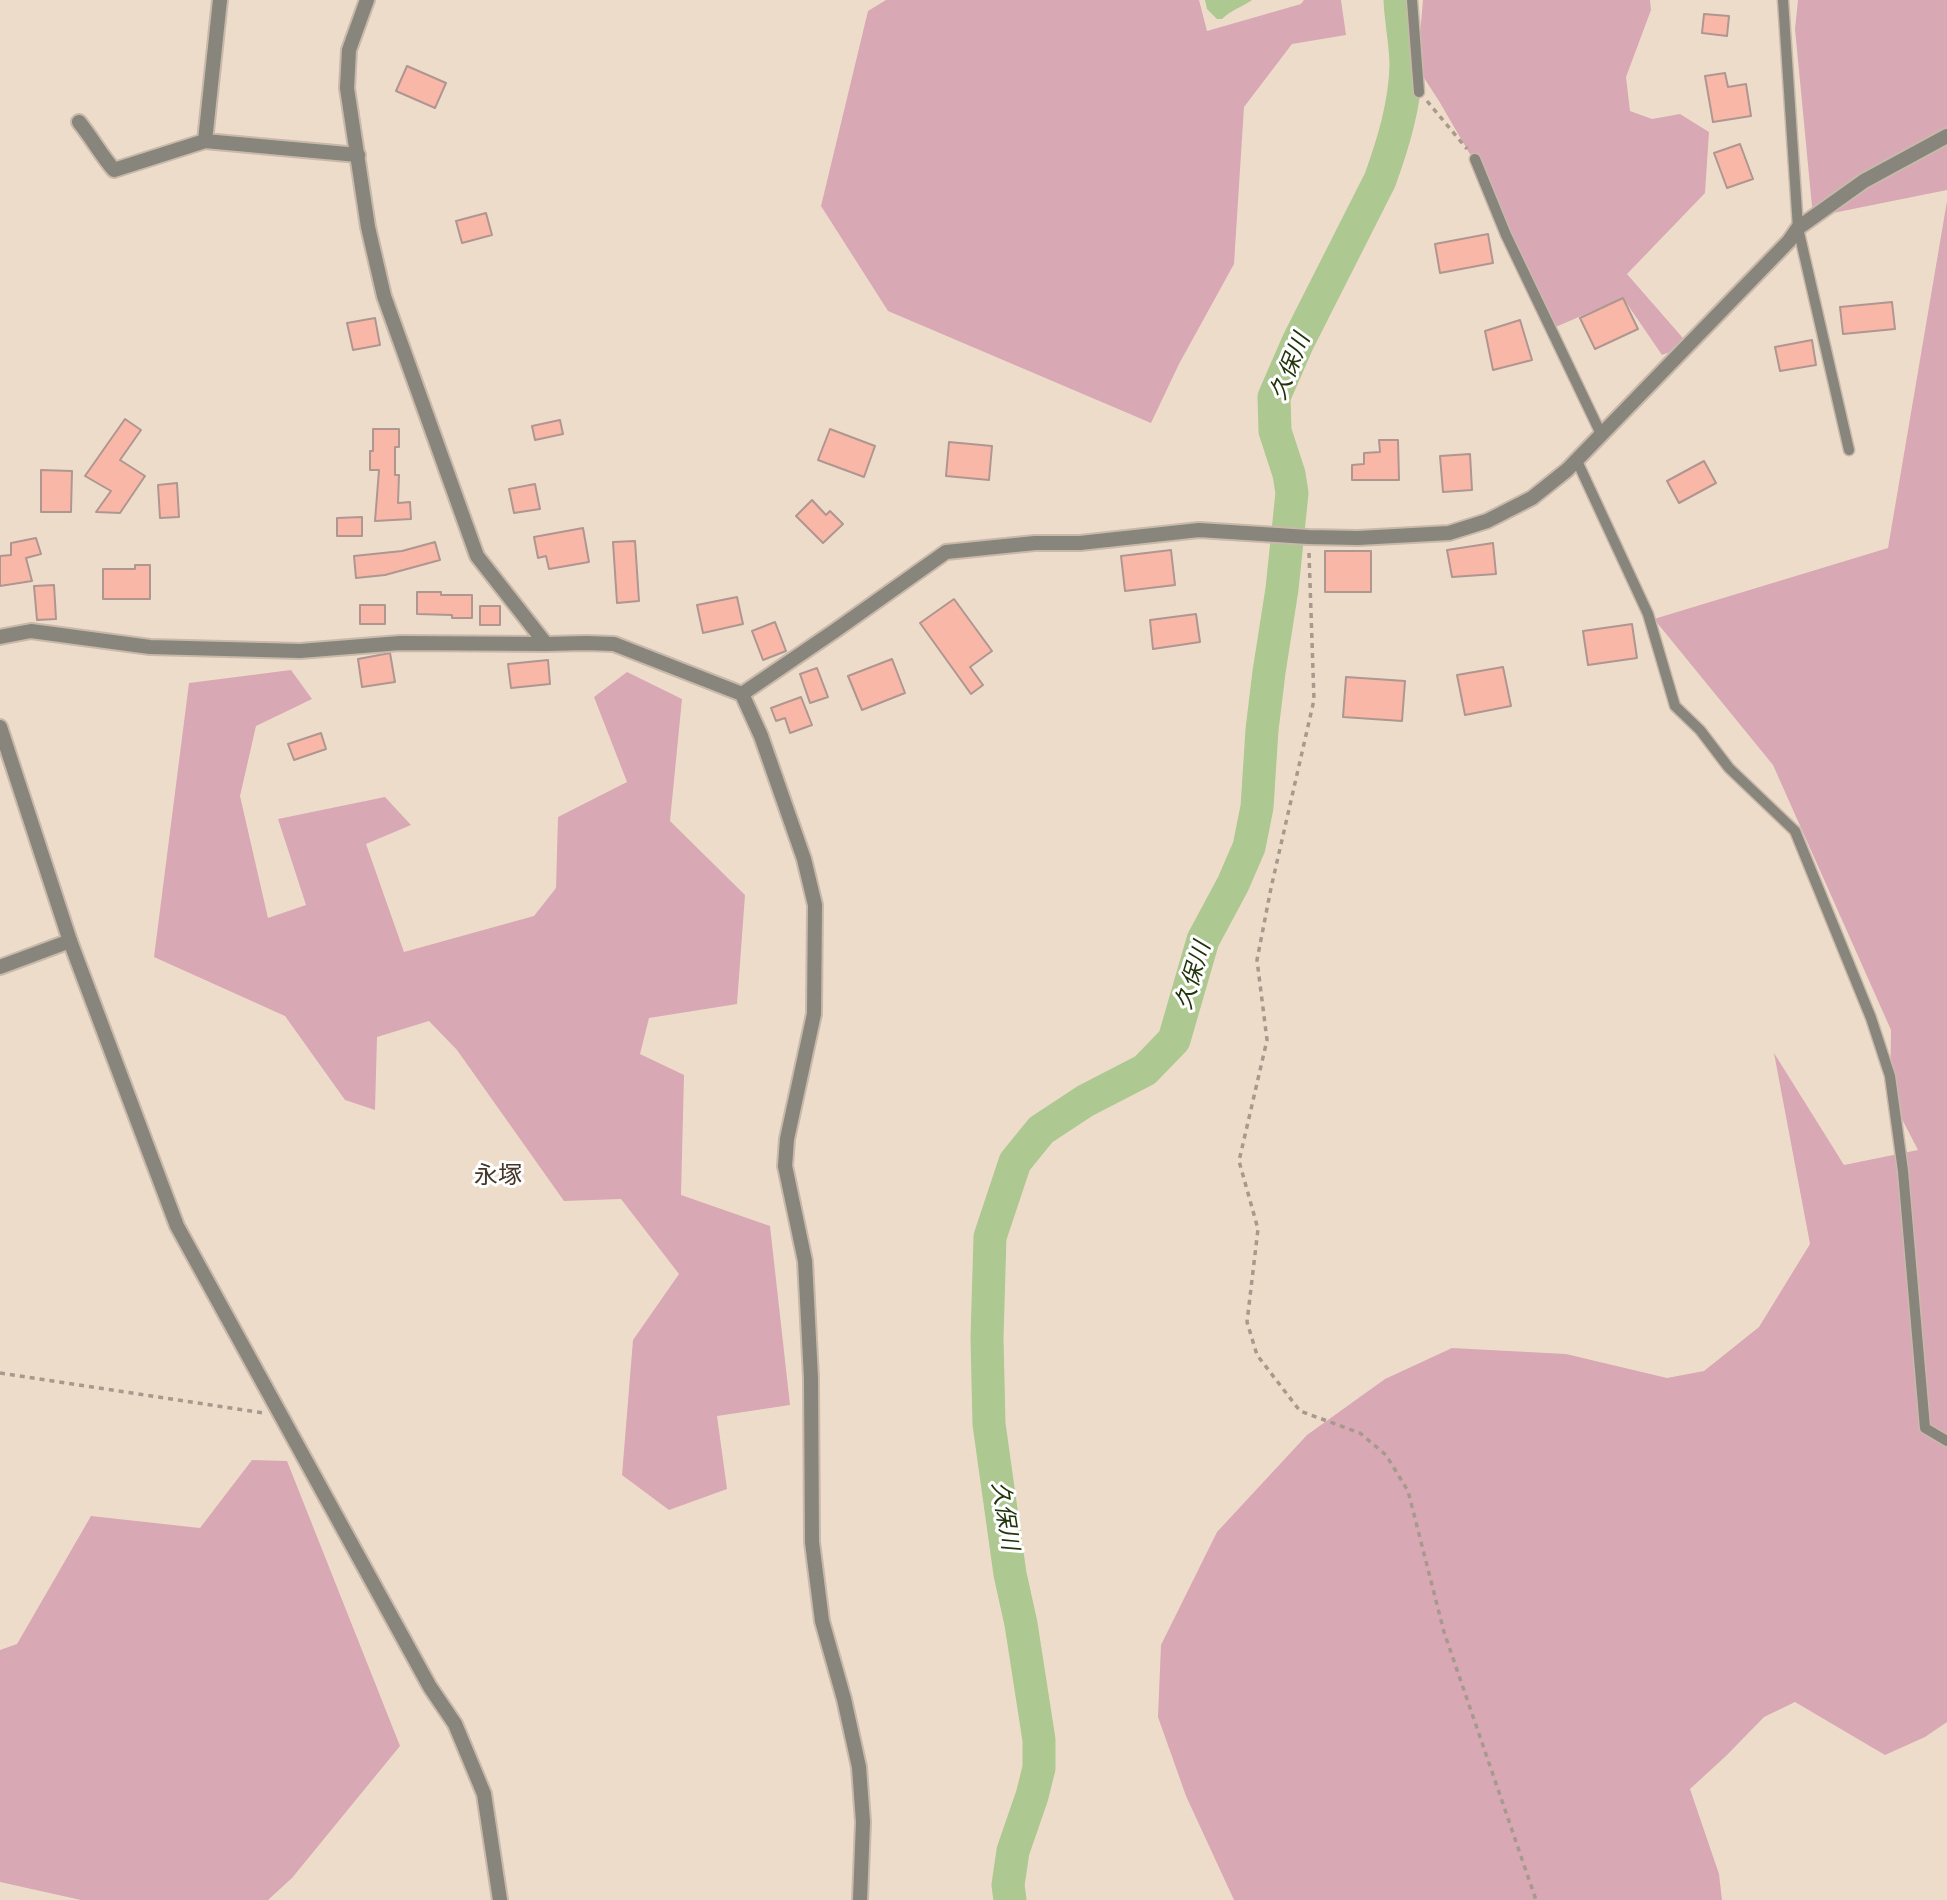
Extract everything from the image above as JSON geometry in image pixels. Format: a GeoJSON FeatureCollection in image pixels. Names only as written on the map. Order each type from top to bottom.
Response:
{"type":"FeatureCollection","features":[{"type":"Feature","properties":{"kind":"street"},"geometry":{"type":"LineString","coordinates":[[205,141],[220,0]]}},
{"type":"Feature","properties":{"kind":"street"},"geometry":{"type":"LineString","coordinates":[[367,0],[349,50],[347,88],[368,228],[384,296],[477,556],[546,644]]}},
{"type":"Feature","properties":{"kind":"street"},"geometry":{"type":"LineString","coordinates":[[79,122],[114,170],[205,141],[358,155]]}},
{"type":"Feature","properties":{"kind":"street"},"geometry":{"type":"LineString","coordinates":[[742,694],[946,552],[1035,543],[1080,543],[1199,530],[1358,538],[1449,533],[1487,521],[1532,498],[1577,461],[1789,241],[1798,228],[1864,181],[1947,136]]}},
{"type":"Feature","properties":{"kind":"street"},"geometry":{"type":"LineString","coordinates":[[0,637],[31,631],[150,647],[300,651],[400,643],[614,644],[742,694],[761,736],[804,859],[815,905],[814,1014],[788,1139],[785,1166],[805,1261],[811,1378],[814,1555],[822,1621],[859,1766],[863,1822],[860,1900]]}},
{"type":"Feature","properties":{"kind":"street"},"geometry":{"type":"LineString","coordinates":[[0,727],[70,941],[177,1226],[279,1416],[430,1687],[460,1734],[484,1794],[500,1900]]}},
{"type":"Feature","properties":{"kind":"street"},"geometry":{"type":"LineString","coordinates":[[0,967],[70,941]]}},
{"type":"Feature","properties":{"kind":"lane"},"geometry":{"type":"LineString","coordinates":[[1412,0],[1419,92]]}},
{"type":"Feature","properties":{"kind":"lane"},"geometry":{"type":"LineString","coordinates":[[1783,0],[1798,228],[1849,450]]}},
{"type":"Feature","properties":{"kind":"lane"},"geometry":{"type":"LineString","coordinates":[[1475,159],[1506,235],[1602,436]]}},
{"type":"Feature","properties":{"kind":"lane"},"geometry":{"type":"LineString","coordinates":[[1577,461],[1648,614],[1675,706],[1700,730],[1729,768],[1795,831],[1871,1018],[1890,1076],[1903,1171],[1925,1428],[1947,1441]]}},
{"type":"Feature","properties":{"kind":"path"},"geometry":{"type":"LineString","coordinates":[[1419,92],[1475,159]]}},
{"type":"Feature","properties":{"kind":"path"},"geometry":{"type":"LineString","coordinates":[[1307,537],[1314,700],[1257,960],[1267,1040],[1239,1161],[1258,1229],[1247,1322],[1257,1355],[1300,1411],[1360,1433],[1386,1455],[1408,1491],[1444,1632],[1536,1900]]}},
{"type":"Feature","properties":{"kind":"path"},"geometry":{"type":"LineString","coordinates":[[0,1373],[279,1416]]}},
{"type":"Feature","properties":{"kind":"shaded area"},"geometry":{"type":"Polygon","coordinates":[[[886,0],[1199,0],[1207,31],[1301,4],[1304,0],[1341,0],[1346,35],[1292,44],[1244,107],[1234,264],[1179,364],[1151,423],[888,311],[821,206],[868,11],[886,0]]]}},
{"type":"Feature","properties":{"kind":"shaded area"},"geometry":{"type":"Polygon","coordinates":[[[1205,0],[1252,0],[1222,19],[1217,19],[1207,9],[1205,0]]]}},
{"type":"Feature","properties":{"kind":"shaded area"},"geometry":{"type":"Polygon","coordinates":[[[1423,0],[1650,0],[1651,10],[1626,77],[1630,111],[1652,119],[1680,114],[1709,132],[1705,193],[1627,274],[1689,345],[1662,355],[1623,298],[1551,329],[1482,175],[1417,67],[1423,0]]]}},
{"type":"Feature","properties":{"kind":"shaded area"},"geometry":{"type":"Polygon","coordinates":[[[1798,0],[1947,0],[1947,190],[1813,217],[1795,29],[1798,0]]]}},
{"type":"Feature","properties":{"kind":"shaded area"},"geometry":{"type":"Polygon","coordinates":[[[1947,201],[1947,1722],[1925,1737],[1885,1755],[1795,1702],[1764,1717],[1690,1789],[1719,1874],[1722,1900],[1234,1900],[1186,1796],[1158,1717],[1161,1645],[1217,1532],[1307,1435],[1385,1379],[1452,1348],[1566,1354],[1667,1378],[1704,1371],[1759,1327],[1810,1244],[1774,1053],[1844,1165],[1918,1150],[1890,1096],[1891,1030],[1773,765],[1654,619],[1888,548],[1947,201]]]}},
{"type":"Feature","properties":{"kind":"shaded area"},"geometry":{"type":"Polygon","coordinates":[[[291,670],[312,699],[256,726],[240,796],[268,918],[306,905],[278,819],[385,797],[411,825],[366,844],[404,952],[534,916],[556,888],[558,817],[627,782],[594,697],[627,672],[682,699],[670,821],[745,895],[737,1004],[649,1018],[640,1054],[684,1075],[681,1195],[770,1226],[790,1405],[717,1416],[727,1489],[669,1510],[622,1475],[633,1340],[679,1274],[621,1199],[564,1201],[457,1050],[429,1021],[377,1037],[375,1110],[345,1100],[285,1016],[154,957],[189,683],[291,670]]]}},
{"type":"Feature","properties":{"kind":"shaded area"},"geometry":{"type":"Polygon","coordinates":[[[252,1460],[287,1461],[400,1746],[292,1878],[268,1900],[81,1900],[0,1882],[0,1650],[17,1644],[91,1516],[200,1528],[252,1460]]]}},
{"type":"Feature","properties":{"kind":"building"},"geometry":{"type":"Polygon","coordinates":[[[1704,14],[1729,16],[1727,36],[1702,33],[1704,14]]]}},
{"type":"Feature","properties":{"kind":"building"},"geometry":{"type":"Polygon","coordinates":[[[407,66],[446,83],[435,108],[396,91],[407,66]]]}},
{"type":"Feature","properties":{"kind":"building"},"geometry":{"type":"Polygon","coordinates":[[[1725,73],[1728,87],[1746,84],[1751,116],[1713,122],[1705,76],[1725,73]]]}},
{"type":"Feature","properties":{"kind":"building"},"geometry":{"type":"Polygon","coordinates":[[[1740,144],[1753,179],[1727,188],[1714,153],[1740,144]]]}},
{"type":"Feature","properties":{"kind":"building"},"geometry":{"type":"Polygon","coordinates":[[[486,213],[492,235],[462,243],[456,221],[486,213]]]}},
{"type":"Feature","properties":{"kind":"building"},"geometry":{"type":"Polygon","coordinates":[[[1488,234],[1493,263],[1440,273],[1435,244],[1488,234]]]}},
{"type":"Feature","properties":{"kind":"building"},"geometry":{"type":"Polygon","coordinates":[[[1623,298],[1638,329],[1595,349],[1580,318],[1623,298]]]}},
{"type":"Feature","properties":{"kind":"building"},"geometry":{"type":"Polygon","coordinates":[[[1892,302],[1895,329],[1843,334],[1840,307],[1892,302]]]}},
{"type":"Feature","properties":{"kind":"building"},"geometry":{"type":"Polygon","coordinates":[[[375,318],[380,345],[353,350],[347,323],[375,318]]]}},
{"type":"Feature","properties":{"kind":"building"},"geometry":{"type":"Polygon","coordinates":[[[1520,320],[1532,360],[1493,370],[1485,331],[1520,320]]]}},
{"type":"Feature","properties":{"kind":"building"},"geometry":{"type":"Polygon","coordinates":[[[1812,340],[1816,365],[1780,371],[1775,347],[1812,340]]]}},
{"type":"Feature","properties":{"kind":"building"},"geometry":{"type":"Polygon","coordinates":[[[125,419],[141,430],[120,460],[145,476],[120,513],[96,512],[111,491],[85,476],[125,419]]]}},
{"type":"Feature","properties":{"kind":"building"},"geometry":{"type":"Polygon","coordinates":[[[560,420],[563,434],[535,440],[532,426],[560,420]]]}},
{"type":"Feature","properties":{"kind":"building"},"geometry":{"type":"Polygon","coordinates":[[[373,429],[399,429],[399,447],[395,447],[395,475],[399,475],[398,503],[410,502],[411,519],[375,521],[379,470],[370,470],[373,429]]]}},
{"type":"Feature","properties":{"kind":"building"},"geometry":{"type":"Polygon","coordinates":[[[830,429],[875,446],[864,477],[818,460],[830,429]]]}},
{"type":"Feature","properties":{"kind":"building"},"geometry":{"type":"Polygon","coordinates":[[[1379,440],[1398,440],[1399,480],[1352,480],[1352,465],[1364,464],[1364,453],[1380,452],[1379,440]]]}},
{"type":"Feature","properties":{"kind":"building"},"geometry":{"type":"Polygon","coordinates":[[[949,442],[992,446],[989,480],[946,476],[949,442]]]}},
{"type":"Feature","properties":{"kind":"building"},"geometry":{"type":"Polygon","coordinates":[[[1470,454],[1472,490],[1443,492],[1440,456],[1470,454]]]}},
{"type":"Feature","properties":{"kind":"building"},"geometry":{"type":"Polygon","coordinates":[[[1704,461],[1716,483],[1679,503],[1667,481],[1704,461]]]}},
{"type":"Feature","properties":{"kind":"building"},"geometry":{"type":"Polygon","coordinates":[[[41,470],[72,471],[71,512],[41,512],[41,470]]]}},
{"type":"Feature","properties":{"kind":"building"},"geometry":{"type":"Polygon","coordinates":[[[177,483],[179,517],[160,518],[158,485],[177,483]]]}},
{"type":"Feature","properties":{"kind":"building"},"geometry":{"type":"Polygon","coordinates":[[[535,484],[540,509],[514,513],[509,489],[535,484]]]}},
{"type":"Feature","properties":{"kind":"building"},"geometry":{"type":"Polygon","coordinates":[[[812,500],[826,515],[830,511],[843,524],[823,543],[796,516],[812,500]]]}},
{"type":"Feature","properties":{"kind":"building"},"geometry":{"type":"Polygon","coordinates":[[[362,517],[362,536],[337,536],[337,518],[362,517]]]}},
{"type":"Feature","properties":{"kind":"building"},"geometry":{"type":"Polygon","coordinates":[[[583,528],[589,562],[549,569],[546,556],[538,558],[534,537],[583,528]]]}},
{"type":"Feature","properties":{"kind":"building"},"geometry":{"type":"Polygon","coordinates":[[[36,538],[41,554],[26,558],[32,581],[0,586],[0,556],[11,555],[11,543],[36,538]]]}},
{"type":"Feature","properties":{"kind":"building"},"geometry":{"type":"Polygon","coordinates":[[[635,541],[639,601],[617,603],[613,542],[635,541]]]}},
{"type":"Feature","properties":{"kind":"building"},"geometry":{"type":"Polygon","coordinates":[[[435,542],[440,560],[385,575],[356,578],[354,556],[402,551],[435,542]]]}},
{"type":"Feature","properties":{"kind":"building"},"geometry":{"type":"Polygon","coordinates":[[[1493,543],[1496,574],[1452,577],[1447,550],[1493,543]]]}},
{"type":"Feature","properties":{"kind":"building"},"geometry":{"type":"Polygon","coordinates":[[[1171,550],[1175,585],[1125,591],[1121,556],[1171,550]]]}},
{"type":"Feature","properties":{"kind":"building"},"geometry":{"type":"Polygon","coordinates":[[[1325,551],[1371,551],[1371,592],[1325,592],[1325,551]]]}},
{"type":"Feature","properties":{"kind":"building"},"geometry":{"type":"Polygon","coordinates":[[[135,565],[150,565],[150,599],[103,599],[103,569],[135,569],[135,565]]]}},
{"type":"Feature","properties":{"kind":"building"},"geometry":{"type":"Polygon","coordinates":[[[54,585],[56,619],[37,620],[34,586],[54,585]]]}},
{"type":"Feature","properties":{"kind":"building"},"geometry":{"type":"Polygon","coordinates":[[[417,592],[472,595],[472,618],[417,614],[417,592]]]}},
{"type":"Feature","properties":{"kind":"building"},"geometry":{"type":"Polygon","coordinates":[[[737,597],[743,624],[703,633],[697,605],[737,597]]]}},
{"type":"Feature","properties":{"kind":"building"},"geometry":{"type":"Polygon","coordinates":[[[954,599],[992,651],[970,667],[983,685],[971,694],[920,623],[954,599]]]}},
{"type":"Feature","properties":{"kind":"building"},"geometry":{"type":"Polygon","coordinates":[[[360,605],[385,605],[385,624],[360,624],[360,605]]]}},
{"type":"Feature","properties":{"kind":"building"},"geometry":{"type":"Polygon","coordinates":[[[480,606],[500,606],[500,625],[480,625],[480,606]]]}},
{"type":"Feature","properties":{"kind":"building"},"geometry":{"type":"Polygon","coordinates":[[[1196,614],[1200,642],[1153,649],[1150,620],[1196,614]]]}},
{"type":"Feature","properties":{"kind":"building"},"geometry":{"type":"Polygon","coordinates":[[[775,622],[786,651],[763,660],[752,631],[775,622]]]}},
{"type":"Feature","properties":{"kind":"building"},"geometry":{"type":"Polygon","coordinates":[[[1632,624],[1637,658],[1588,665],[1583,631],[1632,624]]]}},
{"type":"Feature","properties":{"kind":"building"},"geometry":{"type":"Polygon","coordinates":[[[390,653],[395,682],[362,687],[358,659],[390,653]]]}},
{"type":"Feature","properties":{"kind":"building"},"geometry":{"type":"Polygon","coordinates":[[[892,659],[905,693],[862,710],[848,676],[892,659]]]}},
{"type":"Feature","properties":{"kind":"building"},"geometry":{"type":"Polygon","coordinates":[[[548,660],[550,684],[511,688],[508,664],[548,660]]]}},
{"type":"Feature","properties":{"kind":"building"},"geometry":{"type":"Polygon","coordinates":[[[1503,667],[1511,706],[1465,715],[1457,675],[1503,667]]]}},
{"type":"Feature","properties":{"kind":"building"},"geometry":{"type":"Polygon","coordinates":[[[817,668],[828,697],[810,703],[800,674],[817,668]]]}},
{"type":"Feature","properties":{"kind":"building"},"geometry":{"type":"Polygon","coordinates":[[[1346,677],[1405,681],[1402,721],[1343,717],[1346,677]]]}},
{"type":"Feature","properties":{"kind":"building"},"geometry":{"type":"Polygon","coordinates":[[[801,697],[812,725],[790,733],[785,718],[776,721],[771,708],[801,697]]]}},
{"type":"Feature","properties":{"kind":"building"},"geometry":{"type":"Polygon","coordinates":[[[321,733],[326,749],[294,760],[288,744],[321,733]]]}},
{"type":"Feature","properties":{"kind":"waterway","name":"久保川"},"geometry":{"type":"LineString","coordinates":[[1010,1900],[1008,1885],[1013,1851],[1039,1768],[1039,1740],[1021,1624],[1010,1574],[989,1424],[987,1338],[990,1237],[1015,1162],[1041,1130],[1085,1101],[1145,1070],[1174,1040],[1203,940],[1249,847],[1257,807],[1262,730],[1282,589],[1292,493],[1289,474],[1275,431],[1274,397],[1298,342],[1380,180],[1398,124],[1406,58],[1400,0]]}},
{"type":"Feature","properties":{"kind":"district","name":"永塚"},"geometry":{"type":"Point","coordinates":[498,1176]}}]}
